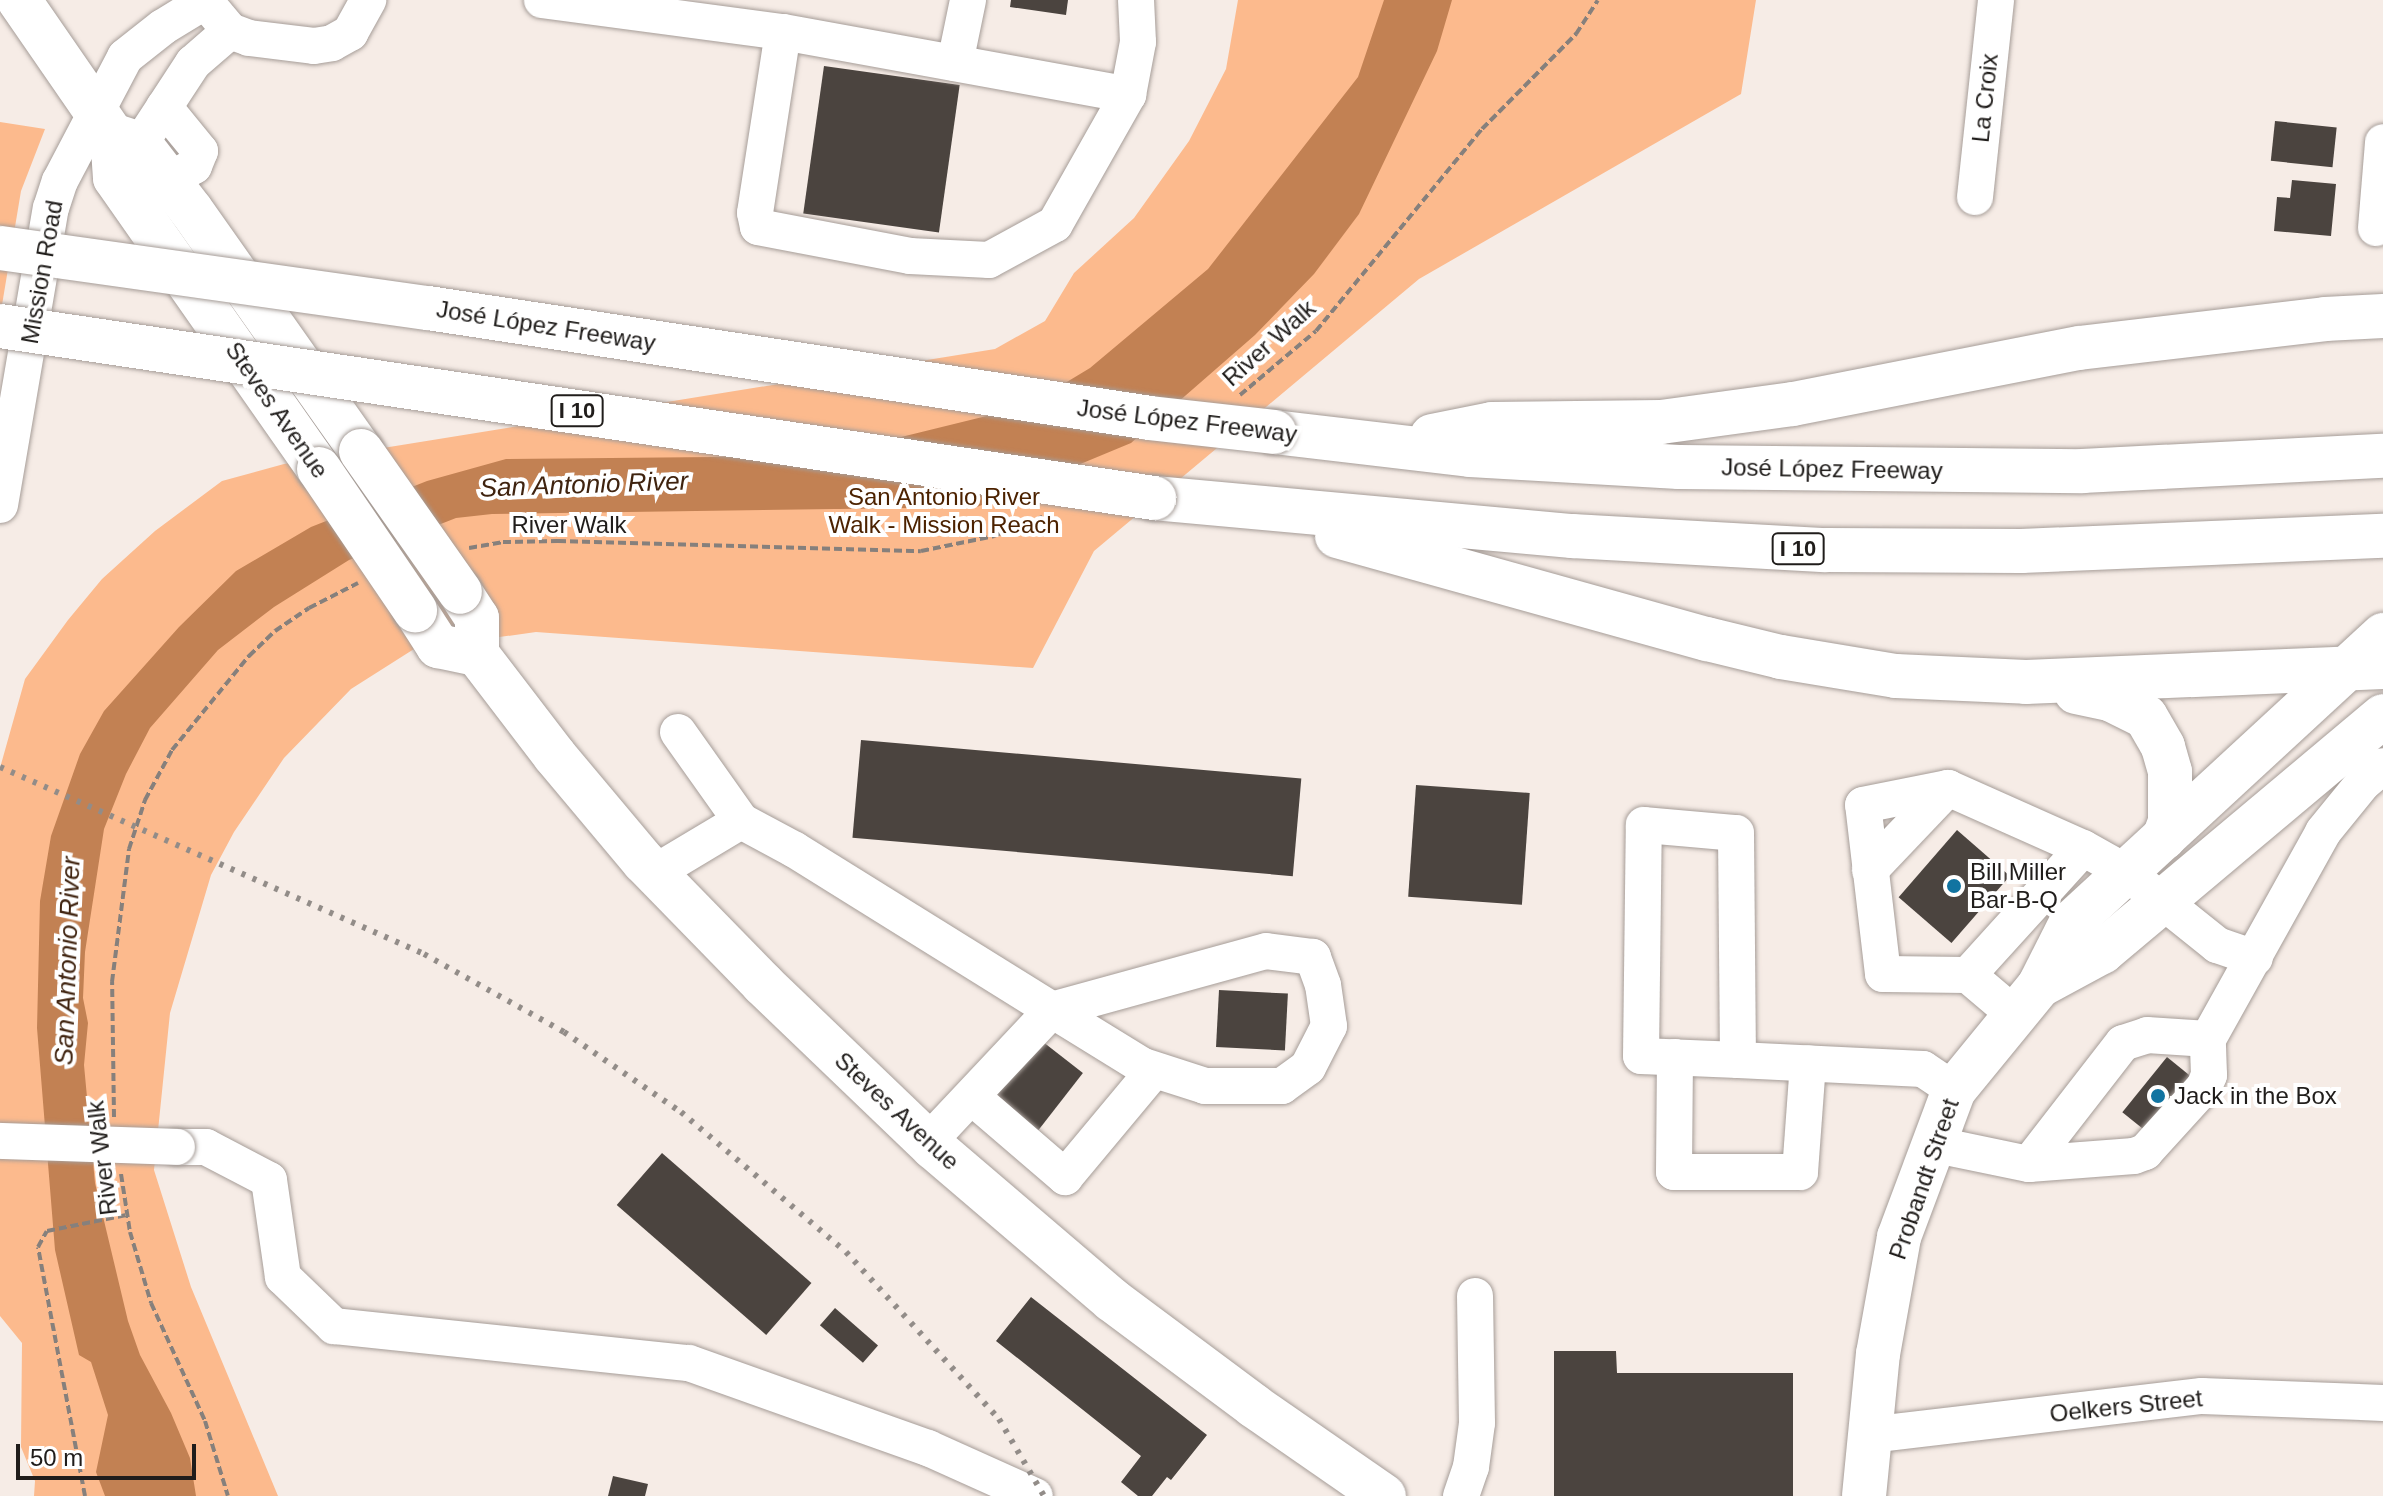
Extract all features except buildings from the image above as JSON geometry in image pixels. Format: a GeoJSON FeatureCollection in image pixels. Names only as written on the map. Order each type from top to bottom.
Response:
{"type":"FeatureCollection","features":[{"type":"Feature","properties":{"kind":"main road","name":"Steves Avenue"},"geometry":{"type":"LineString","coordinates":[[19,0],[115,130],[168,181],[460,592],[477,618],[477,654],[555,756],[654,873],[763,984],[928,1142],[1112,1300],[1254,1406],[1384,1496]]}},
{"type":"Feature","properties":{"kind":"main road","name":"Steves Avenue"},"geometry":{"type":"LineString","coordinates":[[115,130],[115,178],[319,469],[438,646],[477,654]]}},
{"type":"Feature","properties":{"kind":"main road","name":"José López Freeway"},"geometry":{"type":"LineString","coordinates":[[0,248],[428,308],[1150,418],[1470,455],[1679,467],[1975,471],[2082,471],[2383,456]]}},
{"type":"Feature","properties":{"kind":"main road"},"geometry":{"type":"LineString","coordinates":[[1387,446],[1492,424],[1661,422],[1793,404],[2079,348],[2325,319],[2383,316]]}},
{"type":"Feature","properties":{"kind":"main road","name":"I 10"},"geometry":{"type":"LineString","coordinates":[[0,326],[1215,505],[1572,536],[1826,550],[2021,551],[2383,536]]}},
{"type":"Feature","properties":{"kind":"main road"},"geometry":{"type":"LineString","coordinates":[[1215,505],[1781,657],[1896,676],[2026,682],[2365,668]]}},
{"type":"Feature","properties":{"kind":"main road","name":"Probandt Street"},"geometry":{"type":"LineString","coordinates":[[1864,1496],[1878,1354],[1899,1237],[1954,1090],[2026,1000],[2071,923],[2164,838],[2365,668],[2383,635]]}},
{"type":"Feature","properties":{"kind":"main road"},"geometry":{"type":"LineString","coordinates":[[2026,682],[2110,699],[2146,717],[2163,747],[2170,772],[2170,822],[2164,838]]}},
{"type":"Feature","properties":{"kind":"main road","name":"Probandt Street"},"geometry":{"type":"LineString","coordinates":[[2026,1000],[2102,952],[2164,903],[2383,716]]}},
{"type":"Feature","properties":{"kind":"street","name":"Mission Road"},"geometry":{"type":"LineString","coordinates":[[0,505],[51,208],[60,181],[115,130],[125,57],[163,27],[206,0]]}},
{"type":"Feature","properties":{"kind":"street"},"geometry":{"type":"LineString","coordinates":[[206,0],[230,31],[249,38],[314,46],[332,43],[350,33],[368,0]]}},
{"type":"Feature","properties":{"kind":"street"},"geometry":{"type":"LineString","coordinates":[[542,0],[743,13],[783,32],[1128,95]]}},
{"type":"Feature","properties":{"kind":"street"},"geometry":{"type":"LineString","coordinates":[[955,63],[968,0]]}},
{"type":"Feature","properties":{"kind":"street"},"geometry":{"type":"LineString","coordinates":[[783,32],[755,213],[758,227],[910,256],[989,260],[1055,224],[1128,95],[1138,42],[1136,0]]}},
{"type":"Feature","properties":{"kind":"street","name":"La Croix"},"geometry":{"type":"LineString","coordinates":[[1975,197],[1996,0]]}},
{"type":"Feature","properties":{"kind":"street"},"geometry":{"type":"LineString","coordinates":[[115,130],[164,107],[193,63],[230,31]]}},
{"type":"Feature","properties":{"kind":"street"},"geometry":{"type":"LineString","coordinates":[[164,107],[200,151],[194,166],[168,181]]}},
{"type":"Feature","properties":{"kind":"street"},"geometry":{"type":"LineString","coordinates":[[2376,228],[2383,143]]}},
{"type":"Feature","properties":{"kind":"street"},"geometry":{"type":"LineString","coordinates":[[678,732],[741,821],[795,850],[1052,1010],[1154,1070],[1205,1086],[1282,1086],[1308,1067],[1329,1026],[1323,985],[1313,957],[1266,951],[1052,1010],[928,1142]]}},
{"type":"Feature","properties":{"kind":"street"},"geometry":{"type":"LineString","coordinates":[[1932,1144],[2029,1164],[2134,1156],[2145,1152],[2204,1087],[2209,1075],[2208,1039],[2323,832],[2363,783],[2383,766]]}},
{"type":"Feature","properties":{"kind":"street"},"geometry":{"type":"LineString","coordinates":[[2026,1000],[1968,975],[1883,974],[1863,805],[1948,788],[2083,848],[2126,872],[2217,945],[2255,958]]}},
{"type":"Feature","properties":{"kind":"street"},"geometry":{"type":"LineString","coordinates":[[1870,870],[1948,788]]}},
{"type":"Feature","properties":{"kind":"street"},"geometry":{"type":"LineString","coordinates":[[654,873],[741,821]]}},
{"type":"Feature","properties":{"kind":"street"},"geometry":{"type":"LineString","coordinates":[[1738,1060],[1736,833],[1644,825],[1641,1056],[1923,1069],[1954,1090]]}},
{"type":"Feature","properties":{"kind":"street"},"geometry":{"type":"LineString","coordinates":[[1968,975],[2083,848]]}},
{"type":"Feature","properties":{"kind":"street"},"geometry":{"type":"LineString","coordinates":[[2029,1164],[2123,1043],[2147,1035],[2208,1039]]}},
{"type":"Feature","properties":{"kind":"street"},"geometry":{"type":"LineString","coordinates":[[1675,1057],[1674,1172],[1800,1172],[1808,1063]]}},
{"type":"Feature","properties":{"kind":"street"},"geometry":{"type":"LineString","coordinates":[[972,1097],[1065,1177],[1154,1070]]}},
{"type":"Feature","properties":{"kind":"street"},"geometry":{"type":"LineString","coordinates":[[0,1141],[206,1147],[269,1180],[283,1277],[334,1326],[689,1363],[928,1448],[1035,1496]]}},
{"type":"Feature","properties":{"kind":"street"},"geometry":{"type":"LineString","coordinates":[[1461,1496],[1471,1467],[1477,1423],[1475,1296]]}},
{"type":"Feature","properties":{"kind":"street","name":"Oelkers Street"},"geometry":{"type":"LineString","coordinates":[[1869,1435],[2202,1396],[2383,1403]]}},
{"type":"Feature","properties":{"kind":"path","name":"River Walk"},"geometry":{"type":"LineString","coordinates":[[1235,398],[1316,331],[1482,129],[1576,34],[1598,0]]}},
{"type":"Feature","properties":{"kind":"path","name":"River Walk"},"geometry":{"type":"LineString","coordinates":[[463,549],[503,542],[558,541],[921,551],[994,536],[1045,516]]}},
{"type":"Feature","properties":{"kind":"path","name":"River Walk"},"geometry":{"type":"LineString","coordinates":[[114,1127],[112,982],[129,849],[145,800],[172,750],[249,656],[275,631],[309,608],[373,578]]}},
{"type":"Feature","properties":{"kind":"path","name":"River Walk"},"geometry":{"type":"LineString","coordinates":[[120,1171],[126,1215],[151,1303],[205,1421],[228,1496]]}},
{"type":"Feature","properties":{"kind":"path"},"geometry":{"type":"LineString","coordinates":[[85,1496],[38,1247],[47,1231],[126,1215]]}},
{"type":"Feature","properties":{"kind":"green space","name":"San Antonio River Walk - Mission Reach"},"geometry":{"type":"Polygon","coordinates":[[[1238,0],[1756,0],[1741,94],[1419,279],[1094,551],[1033,668],[536,632],[414,649],[351,689],[284,758],[234,832],[211,875],[170,1013],[154,1170],[191,1287],[278,1496],[34,1496],[35,1481],[21,1447],[22,1343],[0,1316],[0,768],[25,679],[68,620],[102,579],[155,531],[222,481],[284,464],[995,349],[1045,321],[1074,273],[1134,218],[1189,141],[1226,69],[1238,0]]]}},
{"type":"Feature","properties":{"kind":"green space"},"geometry":{"type":"Polygon","coordinates":[[[0,122],[45,129],[21,191],[0,317],[0,122]]]}},
{"type":"Feature","properties":{"kind":"water","name":"San Antonio River"},"geometry":{"type":"Polygon","coordinates":[[[1384,0],[1452,0],[1437,51],[1359,214],[1314,274],[1255,335],[1131,443],[977,507],[492,514],[456,518],[349,560],[274,607],[218,650],[150,728],[126,774],[104,829],[85,952],[83,998],[88,1023],[84,1065],[95,1183],[128,1321],[140,1355],[171,1413],[190,1458],[196,1496],[105,1496],[96,1472],[108,1415],[91,1362],[79,1355],[55,1250],[37,1028],[40,901],[51,836],[80,754],[104,711],[179,627],[236,571],[311,527],[427,481],[506,459],[824,456],[1027,406],[1090,368],[1208,269],[1358,77],[1384,0]]]}},
{"type":"Feature","properties":{"kind":"railway"},"geometry":{"type":"LineString","coordinates":[[0,767],[424,954],[564,1032],[681,1112],[846,1252],[999,1419],[1044,1496]]}},
{"type":"Feature","properties":{"kind":"place","name":"Bill Miller Bar-B-Q"},"geometry":{"type":"Point","coordinates":[1954,886]}},
{"type":"Feature","properties":{"kind":"place","name":"Jack in the Box"},"geometry":{"type":"Point","coordinates":[2158,1096]}}]}
